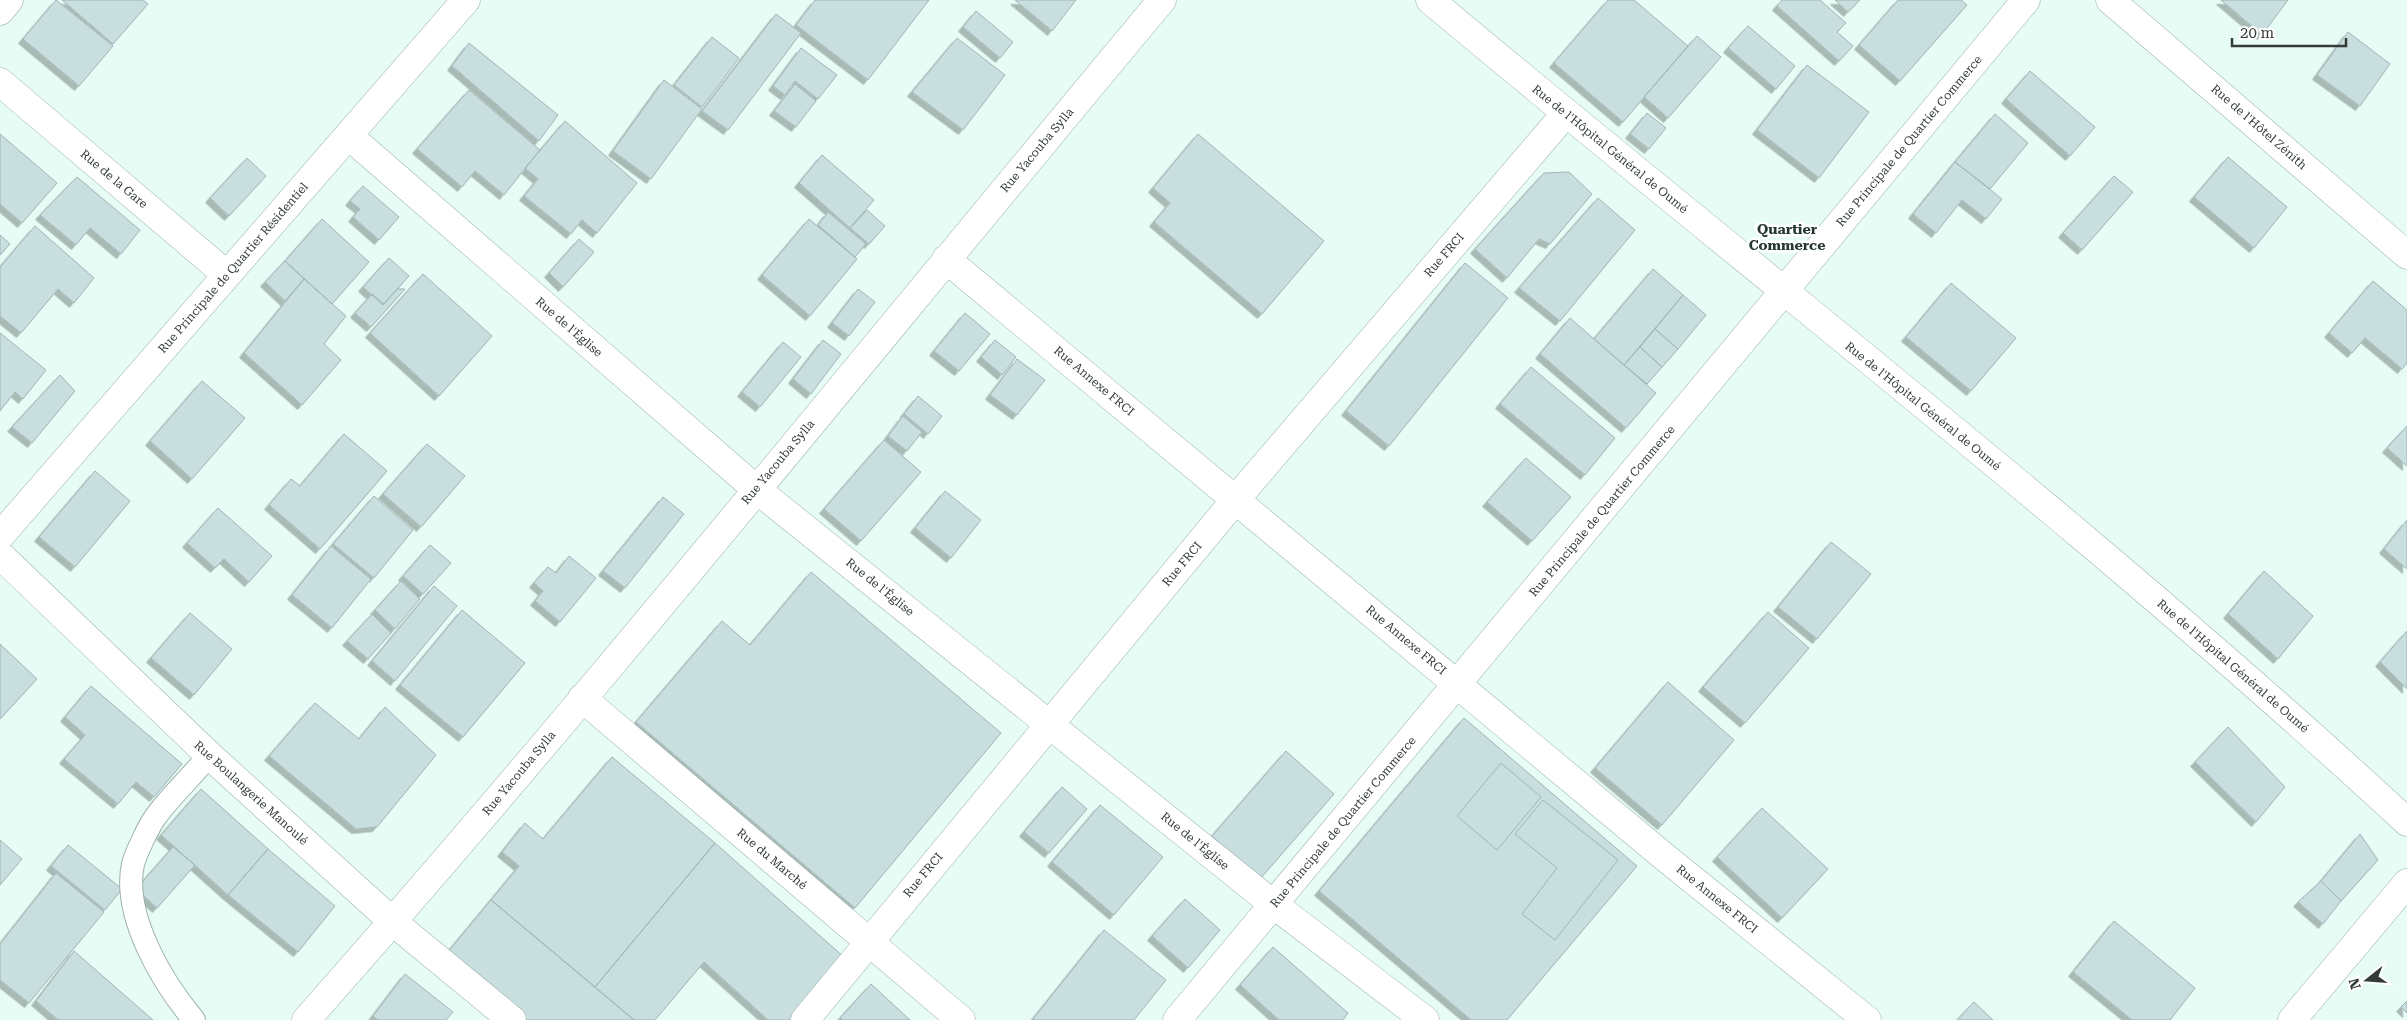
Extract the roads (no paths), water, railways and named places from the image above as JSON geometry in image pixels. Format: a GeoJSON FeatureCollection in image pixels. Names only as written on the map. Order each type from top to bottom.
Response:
{"type":"FeatureCollection","features":[{"type":"Feature","properties":{"kind":"street"},"geometry":{"type":"LineString","coordinates":[[0,11],[9,0]]}},
{"type":"Feature","properties":{"kind":"street","name":"Rue Principale de Quartier Résidentiel"},"geometry":{"type":"LineString","coordinates":[[0,536],[466,0]]}},
{"type":"Feature","properties":{"kind":"street","name":"Rue Yacouba Sylla"},"geometry":{"type":"LineString","coordinates":[[306,1020],[393,922],[582,698],[1162,0]]}},
{"type":"Feature","properties":{"kind":"street","name":"Rue de l'Hôpital Général de Oumé"},"geometry":{"type":"LineString","coordinates":[[1430,0],[2211,645],[2294,716],[2407,822]]}},
{"type":"Feature","properties":{"kind":"street","name":"Rue Principale de Quartier Commerce"},"geometry":{"type":"LineString","coordinates":[[1177,1020],[1459,684],[2026,0]]}},
{"type":"Feature","properties":{"kind":"street","name":"Rue de l'Hôtel Zénith"},"geometry":{"type":"LineString","coordinates":[[2110,0],[2407,255]]}},
{"type":"Feature","properties":{"kind":"street","name":"Rue de la Gare"},"geometry":{"type":"LineString","coordinates":[[0,82],[227,275]]}},
{"type":"Feature","properties":{"kind":"street","name":"Rue FRCI"},"geometry":{"type":"LineString","coordinates":[[805,1020],[1236,499],[1566,113]]}},
{"type":"Feature","properties":{"kind":"street","name":"Rue de l'Église"},"geometry":{"type":"LineString","coordinates":[[349,136],[756,489],[1050,722],[1273,904],[1425,1020]]}},
{"type":"Feature","properties":{"kind":"street","name":"Rue Annexe FRCI"},"geometry":{"type":"LineString","coordinates":[[946,259],[1667,859],[1867,1020]]}},
{"type":"Feature","properties":{"kind":"street","name":"Rue Boulangerie Manoulé"},"geometry":{"type":"LineString","coordinates":[[0,555],[210,755],[393,922],[512,1020]]}},
{"type":"Feature","properties":{"kind":"street","name":"Rue du Marché"},"geometry":{"type":"LineString","coordinates":[[582,698],[961,1020]]}},
{"type":"Feature","properties":{"kind":"street"},"geometry":{"type":"LineString","coordinates":[[2292,1020],[2407,883]]}},
{"type":"Feature","properties":{"kind":"lane"},"geometry":{"type":"LineString","coordinates":[[194,1020],[169,985],[146,946],[132,904],[133,864],[154,820],[210,755]]}},
{"type":"Feature","properties":{"kind":"district","name":"Quartier Commerce"},"geometry":{"type":"Point","coordinates":[1787,237]}}]}
